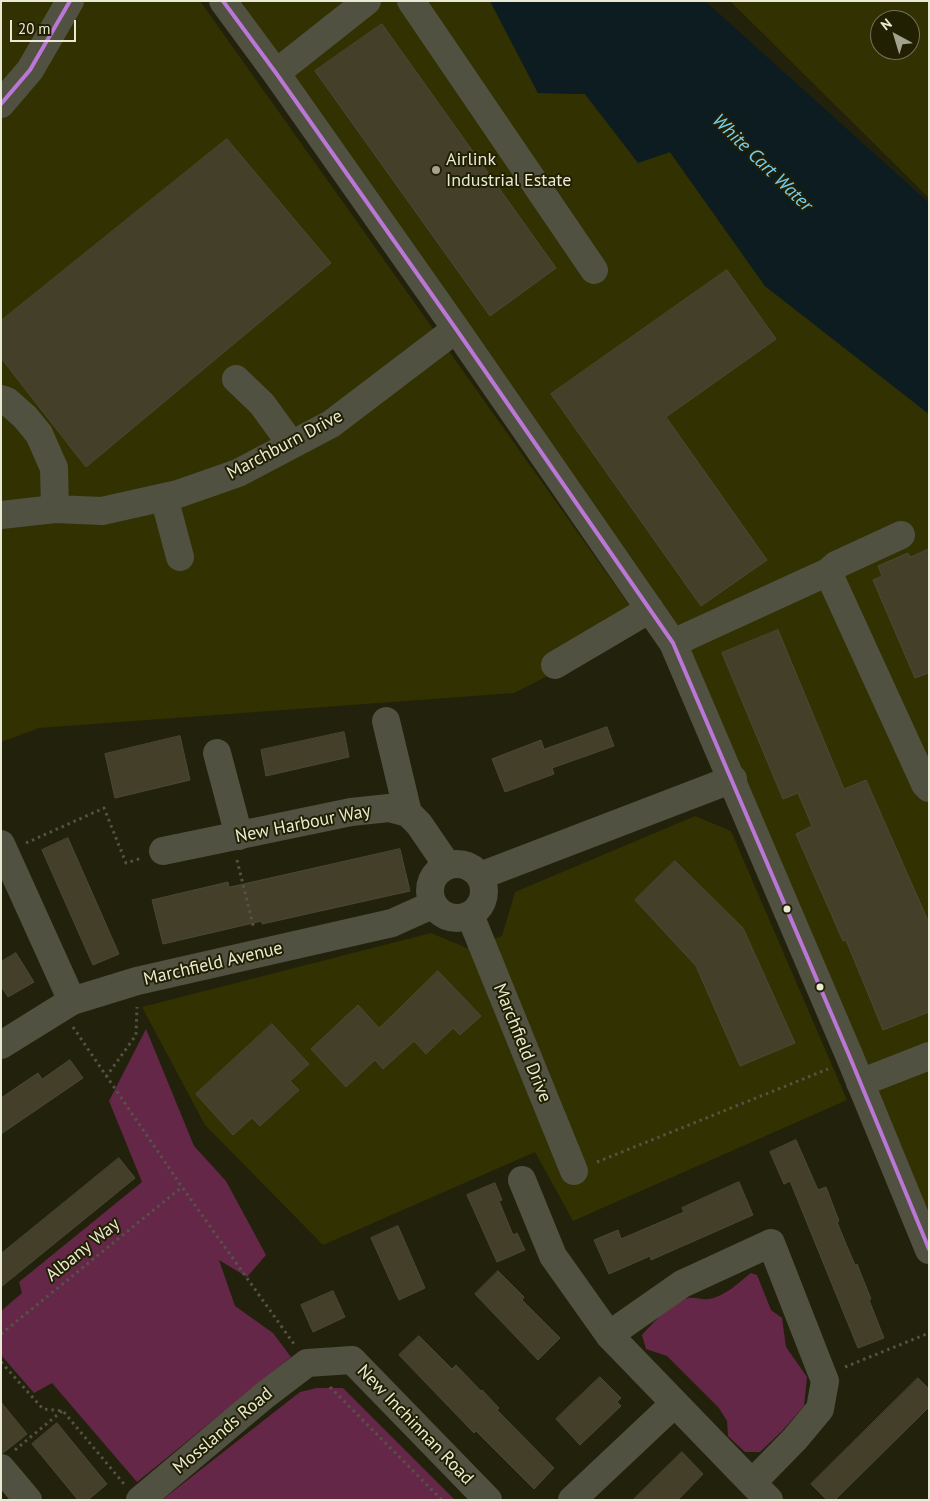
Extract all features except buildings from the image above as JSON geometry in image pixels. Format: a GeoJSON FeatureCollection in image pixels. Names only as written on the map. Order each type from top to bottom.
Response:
{"type":"FeatureCollection","features":[{"type":"Feature","properties":{"kind":"street"},"geometry":{"type":"LineString","coordinates":[[1,104],[30,70],[70,1]]}},
{"type":"Feature","properties":{"kind":"street"},"geometry":{"type":"LineString","coordinates":[[223,1],[276,73],[673,643],[856,1072],[929,1250]]}},
{"type":"Feature","properties":{"kind":"street"},"geometry":{"type":"LineString","coordinates":[[276,73],[367,1]]}},
{"type":"Feature","properties":{"kind":"street"},"geometry":{"type":"LineString","coordinates":[[411,1],[594,270]]}},
{"type":"Feature","properties":{"kind":"street","name":"Marchburn Drive"},"geometry":{"type":"LineString","coordinates":[[1,515],[55,509],[102,510],[164,497],[238,473],[331,424],[456,330]]}},
{"type":"Feature","properties":{"kind":"street"},"geometry":{"type":"LineString","coordinates":[[236,379],[262,404],[291,444]]}},
{"type":"Feature","properties":{"kind":"street"},"geometry":{"type":"LineString","coordinates":[[1,399],[25,418],[39,434],[54,468],[55,509]]}},
{"type":"Feature","properties":{"kind":"street"},"geometry":{"type":"LineString","coordinates":[[164,497],[180,557]]}},
{"type":"Feature","properties":{"kind":"street"},"geometry":{"type":"LineString","coordinates":[[673,643],[828,572],[836,565],[901,535]]}},
{"type":"Feature","properties":{"kind":"street"},"geometry":{"type":"LineString","coordinates":[[828,572],[925,784],[929,788]]}},
{"type":"Feature","properties":{"kind":"street"},"geometry":{"type":"LineString","coordinates":[[555,665],[650,609]]}},
{"type":"Feature","properties":{"kind":"street"},"geometry":{"type":"LineString","coordinates":[[386,721],[408,813],[419,824],[447,865]]}},
{"type":"Feature","properties":{"kind":"street"},"geometry":{"type":"LineString","coordinates":[[217,753],[235,837]]}},
{"type":"Feature","properties":{"kind":"street"},"geometry":{"type":"LineString","coordinates":[[480,876],[732,779]]}},
{"type":"Feature","properties":{"kind":"street","name":"New Harbour Way"},"geometry":{"type":"LineString","coordinates":[[163,851],[351,812],[389,808],[408,813]]}},
{"type":"Feature","properties":{"kind":"street"},"geometry":{"type":"LineString","coordinates":[[3,848],[66,1005]]}},
{"type":"Feature","properties":{"kind":"street"},"geometry":{"type":"LineString","coordinates":[[456,863],[474,869],[484,884],[482,902],[470,915],[462,918],[445,916],[438,912],[429,896],[429,886],[433,877],[447,865],[456,863]]}},
{"type":"Feature","properties":{"kind":"street","name":"Marchfield Avenue"},"geometry":{"type":"LineString","coordinates":[[1,1045],[66,1005],[137,981],[392,922],[432,904]]}},
{"type":"Feature","properties":{"kind":"street","name":"Marchfield Drive"},"geometry":{"type":"LineString","coordinates":[[470,915],[574,1171]]}},
{"type":"Feature","properties":{"kind":"street"},"geometry":{"type":"LineString","coordinates":[[856,1072],[929,1056]]}},
{"type":"Feature","properties":{"kind":"street"},"geometry":{"type":"LineString","coordinates":[[522,1180],[553,1256],[609,1335],[761,1491],[795,1439],[820,1409],[826,1381],[771,1243],[682,1284],[609,1335]]}},
{"type":"Feature","properties":{"kind":"street","name":"New Inchinnan Road"},"geometry":{"type":"LineString","coordinates":[[307,1363],[352,1360],[488,1500]]}},
{"type":"Feature","properties":{"kind":"street","name":"Mosslands Road"},"geometry":{"type":"LineString","coordinates":[[132,1492],[307,1363]]}},
{"type":"Feature","properties":{"kind":"street"},"geometry":{"type":"LineString","coordinates":[[572,1500],[675,1403]]}},
{"type":"Feature","properties":{"kind":"street"},"geometry":{"type":"LineString","coordinates":[[5,1462],[28,1500]]}},
{"type":"Feature","properties":{"kind":"path"},"geometry":{"type":"LineString","coordinates":[[3,848],[104,808],[126,863],[163,851]]}},
{"type":"Feature","properties":{"kind":"path"},"geometry":{"type":"LineString","coordinates":[[235,837],[260,953]]}},
{"type":"Feature","properties":{"kind":"path"},"geometry":{"type":"LineString","coordinates":[[106,1077],[136,1035],[137,981]]}},
{"type":"Feature","properties":{"kind":"path"},"geometry":{"type":"LineString","coordinates":[[66,1005],[106,1077],[307,1363],[442,1500]]}},
{"type":"Feature","properties":{"kind":"path"},"geometry":{"type":"LineString","coordinates":[[574,1171],[856,1072]]}},
{"type":"Feature","properties":{"kind":"path","name":"Albany Way"},"geometry":{"type":"LineString","coordinates":[[1,1334],[182,1186]]}},
{"type":"Feature","properties":{"kind":"path"},"geometry":{"type":"LineString","coordinates":[[824,1376],[929,1333]]}},
{"type":"Feature","properties":{"kind":"path"},"geometry":{"type":"LineString","coordinates":[[1,1362],[43,1410],[62,1411],[132,1492]]}},
{"type":"Feature","properties":{"kind":"path"},"geometry":{"type":"LineString","coordinates":[[5,1462],[62,1411]]}},
{"type":"Feature","properties":{"kind":"shaded area"},"geometry":{"type":"Polygon","coordinates":[[[1,1],[200,1],[645,627],[514,693],[39,728],[1,742],[1,1]]]}},
{"type":"Feature","properties":{"kind":"shaded area"},"geometry":{"type":"Polygon","coordinates":[[[241,1],[490,1],[538,93],[585,94],[638,162],[670,152],[765,286],[929,414],[929,1217],[686,645],[241,1]]]}},
{"type":"Feature","properties":{"kind":"shaded area"},"geometry":{"type":"Polygon","coordinates":[[[730,1],[929,1],[929,198],[730,1]]]}},
{"type":"Feature","properties":{"kind":"shaded area"},"geometry":{"type":"Polygon","coordinates":[[[695,816],[731,831],[847,1100],[573,1221],[535,1152],[323,1245],[205,1125],[142,1007],[431,933],[467,948],[502,936],[515,892],[695,816]]]}},
{"type":"Feature","properties":{"kind":"shaded area"},"geometry":{"type":"Polygon","coordinates":[[[146,1029],[194,1146],[226,1181],[266,1255],[247,1277],[219,1260],[235,1306],[273,1333],[291,1357],[137,1482],[52,1383],[34,1393],[1,1355],[1,1311],[22,1293],[19,1282],[142,1182],[109,1101],[146,1029]]]}},
{"type":"Feature","properties":{"kind":"shaded area"},"geometry":{"type":"Polygon","coordinates":[[[751,1273],[757,1275],[771,1310],[782,1318],[786,1347],[807,1377],[804,1406],[760,1452],[745,1452],[728,1436],[727,1421],[719,1408],[667,1356],[646,1349],[642,1335],[676,1303],[689,1298],[709,1299],[721,1295],[751,1273]]]}},
{"type":"Feature","properties":{"kind":"shaded area"},"geometry":{"type":"Polygon","coordinates":[[[317,1388],[343,1388],[455,1500],[162,1500],[300,1392],[317,1388]]]}},
{"type":"Feature","properties":{"kind":"water","name":"White Cart Water"},"geometry":{"type":"Polygon","coordinates":[[[490,1],[705,1],[929,203],[929,414],[765,286],[670,152],[638,163],[585,94],[538,93],[490,1]]]}},
{"type":"Feature","properties":{"kind":"transit line"},"geometry":{"type":"LineString","coordinates":[[1,104],[30,70],[70,1]]}},
{"type":"Feature","properties":{"kind":"transit line"},"geometry":{"type":"LineString","coordinates":[[223,1],[276,73],[456,329],[673,643],[849,1055],[929,1249]]}},
{"type":"Feature","properties":{"kind":"place","name":"Airlink Industrial Estate"},"geometry":{"type":"Point","coordinates":[436,170]}}]}
